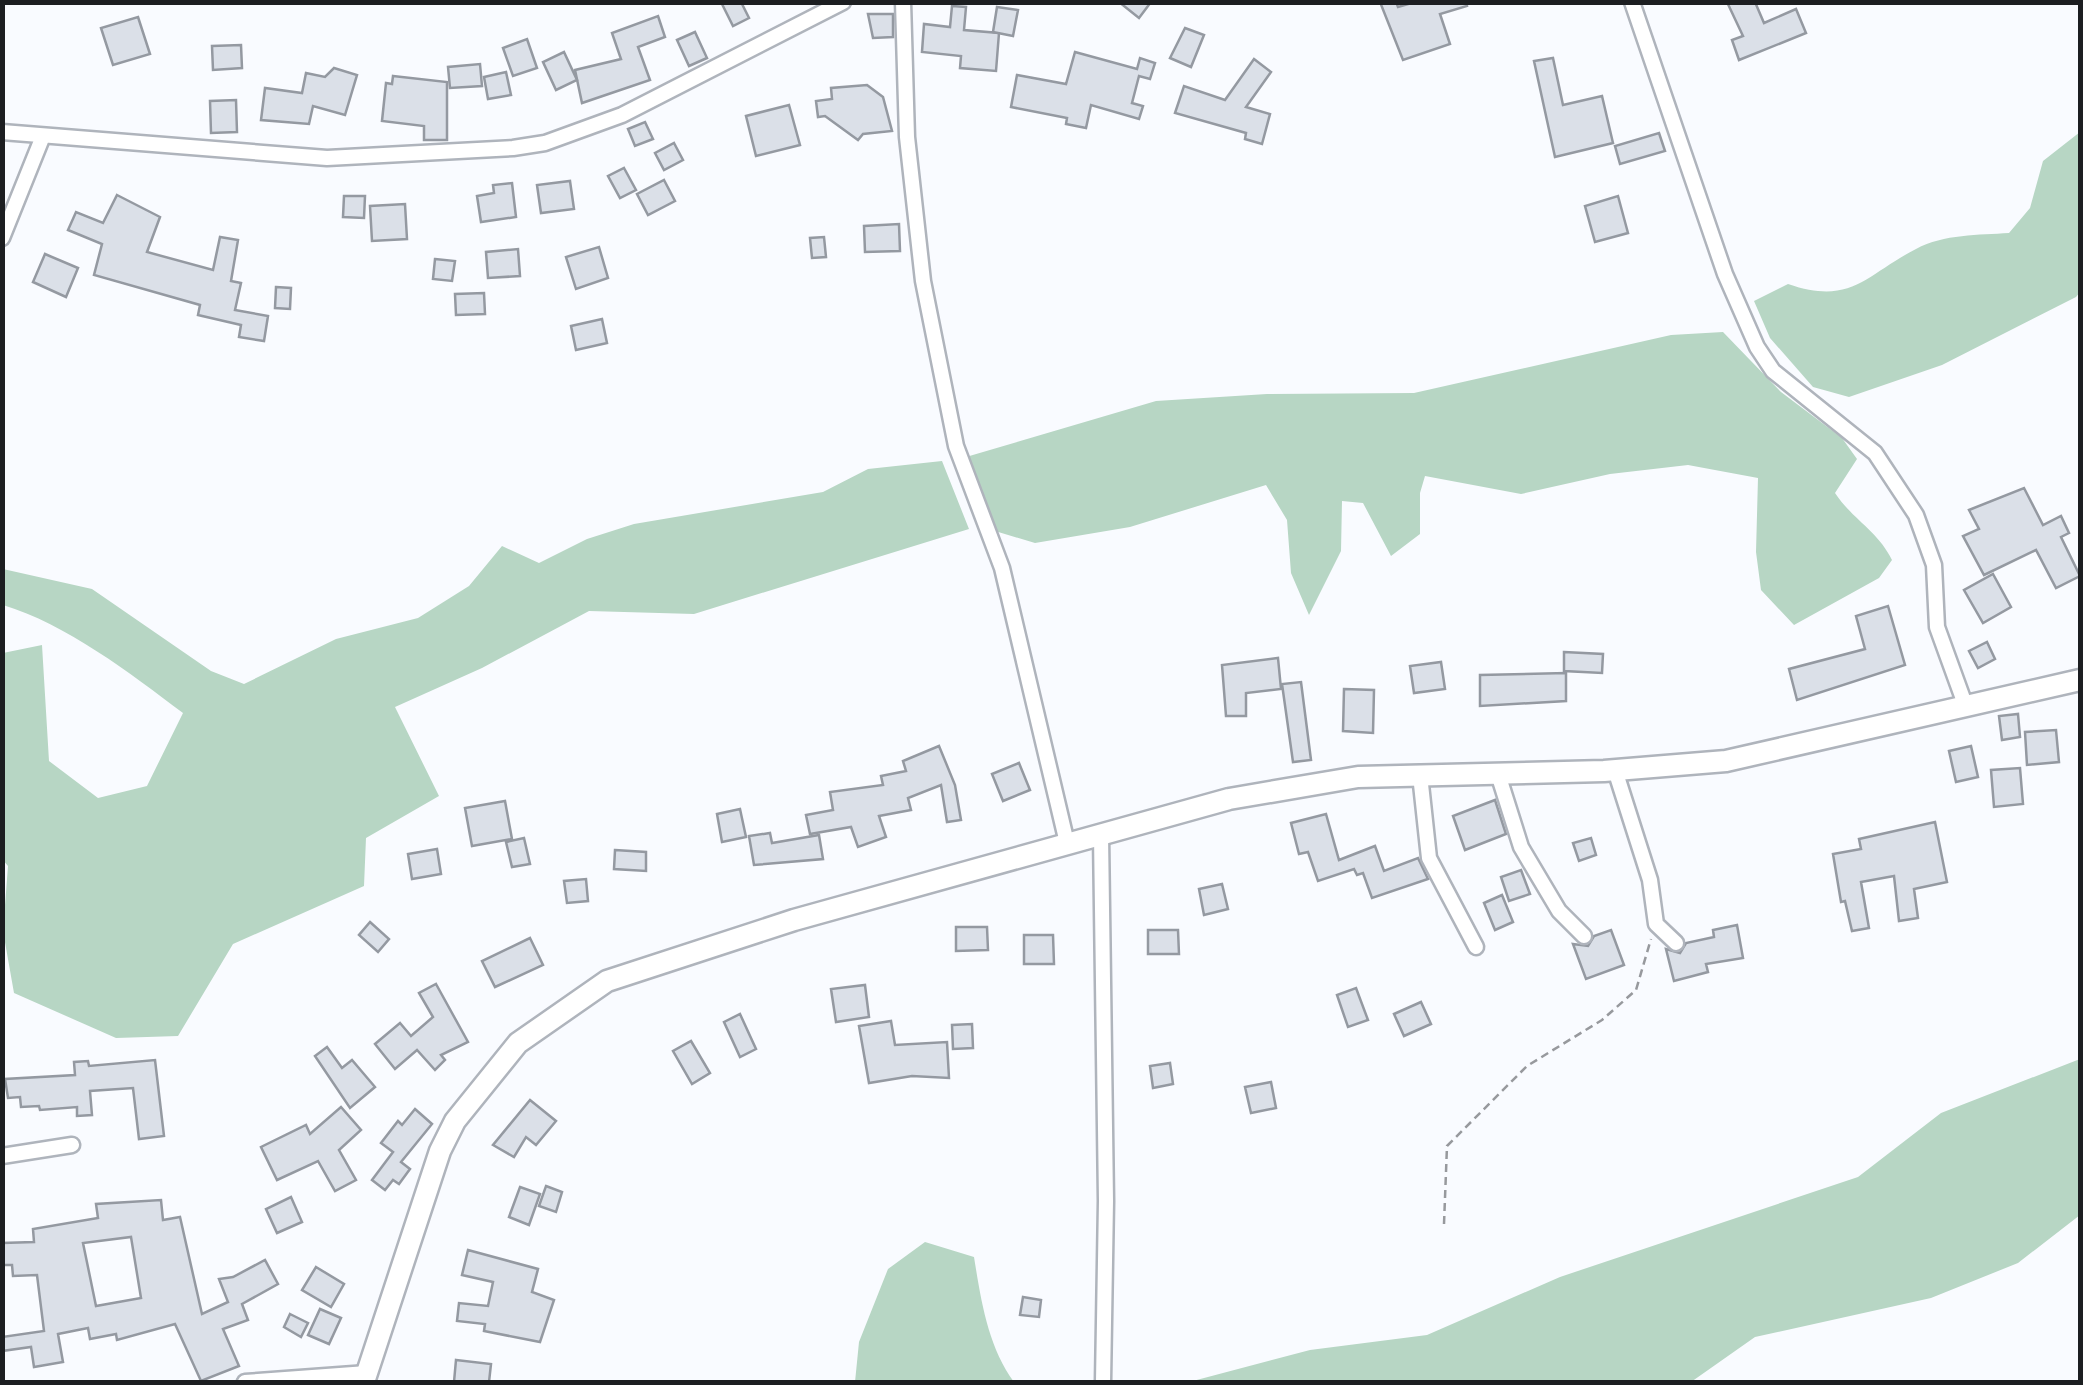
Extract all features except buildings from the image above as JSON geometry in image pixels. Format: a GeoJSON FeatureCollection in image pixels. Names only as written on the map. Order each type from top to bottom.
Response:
{"type":"FeatureCollection","features":[{"type":"Feature","properties":{"kind":"street"},"geometry":{"type":"LineString","coordinates":[[2,132],[327,158],[546,143],[622,115],[844,2]]}},
{"type":"Feature","properties":{"kind":"street"},"geometry":{"type":"LineString","coordinates":[[902,2],[912,206],[926,299],[956,446],[1002,568],[1066,843]]}},
{"type":"Feature","properties":{"kind":"street"},"geometry":{"type":"LineString","coordinates":[[1632,2],[1726,274],[1757,347],[1772,371],[1876,453],[1916,515],[1934,564],[1936,627],[1966,707]]}},
{"type":"Feature","properties":{"kind":"street"},"geometry":{"type":"LineString","coordinates":[[2,238],[43,136]]}},
{"type":"Feature","properties":{"kind":"street"},"geometry":{"type":"LineString","coordinates":[[245,1382],[366,1378],[440,1151],[456,1120],[518,1043],[607,981],[671,956],[1066,843],[1296,785],[1420,775],[1616,770],[1726,761],[2080,680]]}},
{"type":"Feature","properties":{"kind":"street"},"geometry":{"type":"LineString","coordinates":[[1616,770],[1653,890],[1656,924],[1676,943]]}},
{"type":"Feature","properties":{"kind":"street"},"geometry":{"type":"LineString","coordinates":[[1498,774],[1521,847],[1559,912],[1584,936]]}},
{"type":"Feature","properties":{"kind":"street"},"geometry":{"type":"LineString","coordinates":[[1420,775],[1429,858],[1476,947]]}},
{"type":"Feature","properties":{"kind":"street"},"geometry":{"type":"LineString","coordinates":[[1101,835],[1106,1202],[1103,1382]]}},
{"type":"Feature","properties":{"kind":"street"},"geometry":{"type":"LineString","coordinates":[[2,1156],[72,1146]]}},
{"type":"Feature","properties":{"kind":"path"},"geometry":{"type":"LineString","coordinates":[[1444,1224],[1447,1146],[1527,1066],[1602,1020],[1636,990],[1656,924]]}},
{"type":"Feature","properties":{"kind":"green space"},"geometry":{"type":"Polygon","coordinates":[[[2080,132],[2080,292],[2076,297],[1942,365],[1849,397],[1813,387],[1770,338],[1754,301],[1788,284],[1810,290],[1843,289],[1938,240],[2009,233],[2030,208],[2043,161],[2080,132]]]}},
{"type":"Feature","properties":{"kind":"green space"},"geometry":{"type":"Polygon","coordinates":[[[1723,332],[1781,392],[1842,438],[1857,459],[1835,493],[1880,541],[1892,560],[1879,578],[1794,625],[1761,590],[1756,552],[1758,478],[1688,465],[1610,474],[1521,494],[1425,476],[1420,493],[1420,534],[1391,556],[1363,503],[1342,501],[1341,551],[1309,615],[1291,573],[1287,520],[1266,485],[1130,527],[1035,543],[995,531],[966,457],[1156,401],[1267,394],[1414,393],[1671,335],[1723,332]]]}},
{"type":"Feature","properties":{"kind":"green space"},"geometry":{"type":"Polygon","coordinates":[[[942,461],[969,529],[694,614],[589,611],[482,668],[395,707],[439,796],[366,838],[364,886],[233,944],[178,1036],[116,1038],[14,993],[3,931],[8,866],[2,859],[3,653],[42,645],[49,761],[98,798],[147,786],[183,713],[74,637],[3,605],[3,569],[92,589],[211,671],[244,684],[336,639],[418,618],[469,586],[502,546],[539,563],[587,539],[634,524],[823,492],[868,469],[942,461]]]}},
{"type":"Feature","properties":{"kind":"green space"},"geometry":{"type":"Polygon","coordinates":[[[2080,1059],[2080,1215],[2018,1263],[1931,1298],[1755,1337],[1691,1382],[1189,1382],[1310,1350],[1427,1335],[1560,1277],[1858,1177],[1941,1113],[2080,1059]]]}},
{"type":"Feature","properties":{"kind":"green space"},"geometry":{"type":"Polygon","coordinates":[[[925,1242],[974,1257],[992,1338],[1014,1382],[855,1382],[859,1342],[888,1269],[925,1242]]]}}]}
